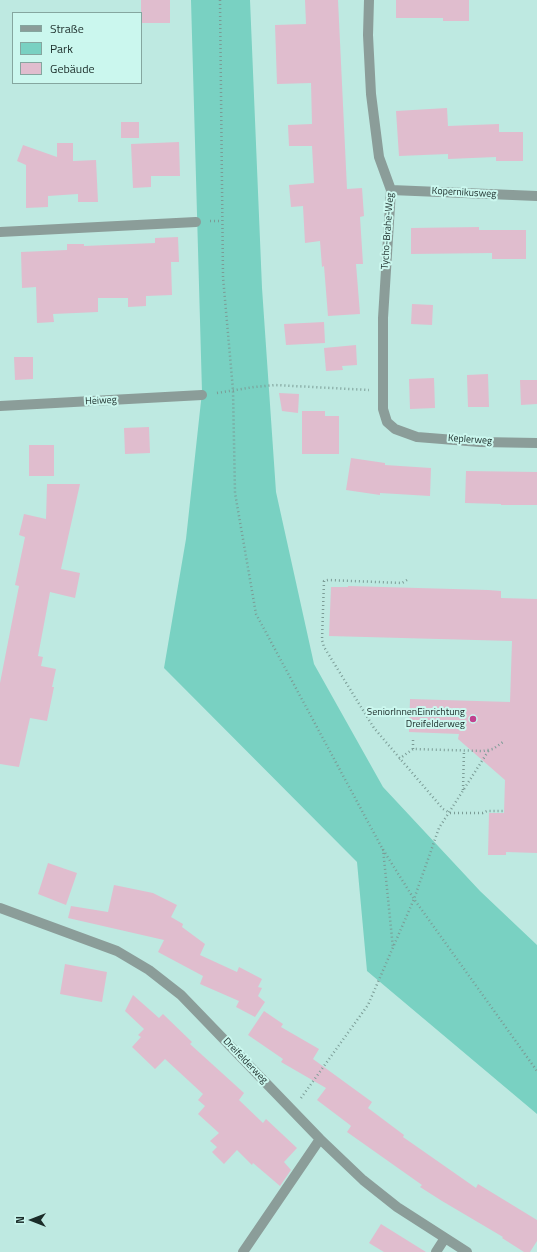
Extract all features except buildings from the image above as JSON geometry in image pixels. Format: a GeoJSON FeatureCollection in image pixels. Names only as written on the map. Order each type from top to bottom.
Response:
{"type":"FeatureCollection","features":[{"type":"Feature","properties":{"kind":"street","name":"Tycho-Brahe-Weg"},"geometry":{"type":"LineString","coordinates":[[369,0],[368,35],[371,94],[379,157],[391,190],[383,318],[383,409],[387,422],[395,429],[403,433]]}},
{"type":"Feature","properties":{"kind":"street","name":"Kopernikusweg"},"geometry":{"type":"LineString","coordinates":[[391,190],[537,196]]}},
{"type":"Feature","properties":{"kind":"street"},"geometry":{"type":"LineString","coordinates":[[0,232],[196,222]]}},
{"type":"Feature","properties":{"kind":"street","name":"Heiweg"},"geometry":{"type":"LineString","coordinates":[[0,406],[202,395]]}},
{"type":"Feature","properties":{"kind":"street","name":"Keplerweg"},"geometry":{"type":"LineString","coordinates":[[403,433],[417,437],[480,442],[537,443]]}},
{"type":"Feature","properties":{"kind":"street","name":"Dreifelderweg"},"geometry":{"type":"LineString","coordinates":[[0,908],[117,951],[149,970],[180,995],[320,1139],[363,1180],[397,1207],[467,1252]]}},
{"type":"Feature","properties":{"kind":"street"},"geometry":{"type":"LineString","coordinates":[[243,1252],[320,1139]]}},
{"type":"Feature","properties":{"kind":"street"},"geometry":{"type":"LineString","coordinates":[[436,1252],[444,1238]]}},
{"type":"Feature","properties":{"kind":"path"},"geometry":{"type":"LineString","coordinates":[[220,0],[223,277],[233,390],[235,493],[256,614],[382,848],[414,899],[537,1071]]}},
{"type":"Feature","properties":{"kind":"path"},"geometry":{"type":"LineString","coordinates":[[202,395],[275,385],[383,390]]}},
{"type":"Feature","properties":{"kind":"path"},"geometry":{"type":"LineString","coordinates":[[407,580],[402,583],[324,581],[322,640],[324,647],[374,728],[442,809],[448,813],[504,811]]}},
{"type":"Feature","properties":{"kind":"path"},"geometry":{"type":"LineString","coordinates":[[413,739],[413,749]]}},
{"type":"Feature","properties":{"kind":"path"},"geometry":{"type":"LineString","coordinates":[[399,759],[413,749],[489,750],[503,742]]}},
{"type":"Feature","properties":{"kind":"path"},"geometry":{"type":"LineString","coordinates":[[463,790],[464,750]]}},
{"type":"Feature","properties":{"kind":"path"},"geometry":{"type":"LineString","coordinates":[[293,1110],[368,1005],[414,899],[438,828],[489,750]]}},
{"type":"Feature","properties":{"kind":"path"},"geometry":{"type":"LineString","coordinates":[[382,848],[393,948]]}},
{"type":"Feature","properties":{"kind":"green space"},"geometry":{"type":"Polygon","coordinates":[[[191,0],[250,0],[262,288],[276,492],[314,664],[383,787],[480,891],[537,945],[537,1114],[367,971],[357,862],[164,668],[186,539],[202,392],[191,0]]]}},
{"type":"Feature","properties":{"kind":"place","name":"SeniorInnenEinrichtung Dreifelderweg"},"geometry":{"type":"Point","coordinates":[473,719]}}]}
